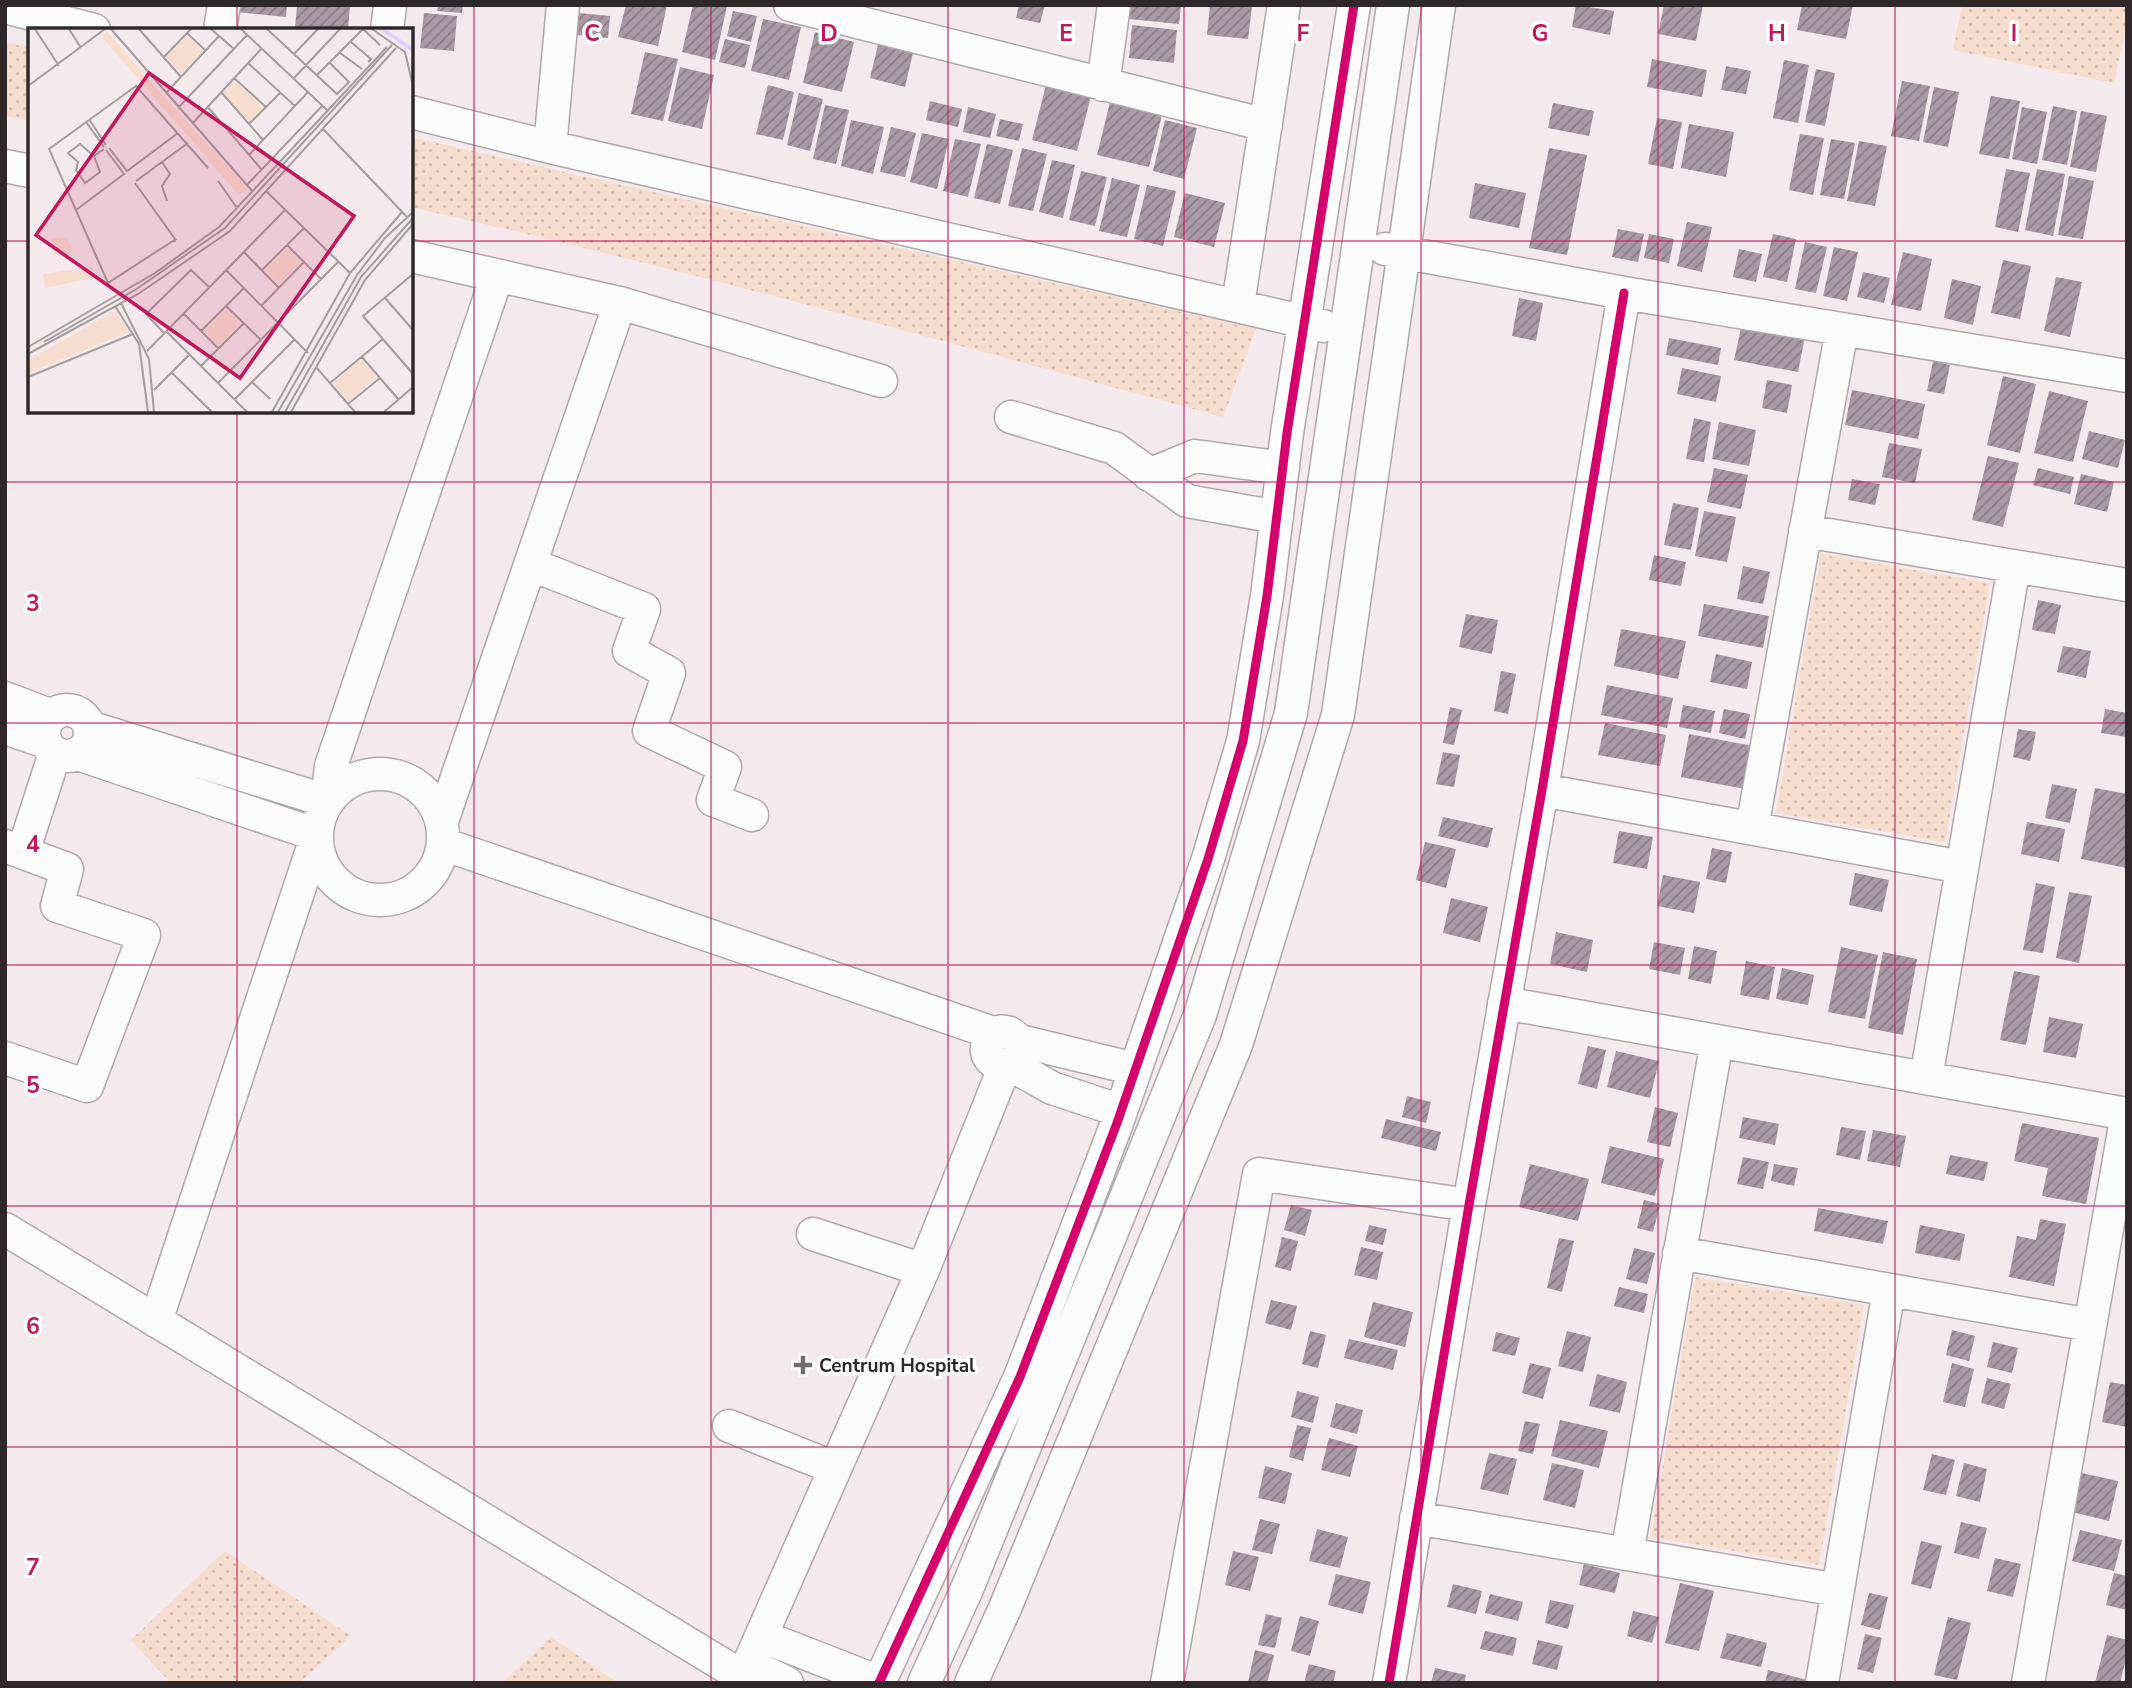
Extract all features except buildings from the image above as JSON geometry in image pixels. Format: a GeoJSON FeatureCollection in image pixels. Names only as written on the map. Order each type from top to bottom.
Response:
{"type":"FeatureCollection","features":[{"type":"Feature","properties":{"kind":"street"},"geometry":{"type":"LineString","coordinates":[[220,28],[224,5]]}},
{"type":"Feature","properties":{"kind":"street"},"geometry":{"type":"LineString","coordinates":[[387,28],[390,5]]}},
{"type":"Feature","properties":{"kind":"street"},"geometry":{"type":"LineString","coordinates":[[550,147],[563,5]]}},
{"type":"Feature","properties":{"kind":"street"},"geometry":{"type":"LineString","coordinates":[[790,5],[1266,125]]}},
{"type":"Feature","properties":{"kind":"street"},"geometry":{"type":"LineString","coordinates":[[1103,85],[1114,5]]}},
{"type":"Feature","properties":{"kind":"street"},"geometry":{"type":"LineString","coordinates":[[1238,305],[1283,5]]}},
{"type":"Feature","properties":{"kind":"street"},"geometry":{"type":"LineString","coordinates":[[755,1650],[879,1683],[1020,1377],[1121,1111],[1208,859],[1243,741],[1354,5]]}},
{"type":"Feature","properties":{"kind":"street"},"geometry":{"type":"LineString","coordinates":[[924,1683],[967,1589],[1200,1015],[1292,713],[1393,5]]}},
{"type":"Feature","properties":{"kind":"street"},"geometry":{"type":"LineString","coordinates":[[971,1683],[1236,1045],[1338,715],[1439,5]]}},
{"type":"Feature","properties":{"kind":"street"},"geometry":{"type":"LineString","coordinates":[[5,7],[86,28]]}},
{"type":"Feature","properties":{"kind":"street"},"geometry":{"type":"LineString","coordinates":[[413,112],[550,147],[1348,331]]}},
{"type":"Feature","properties":{"kind":"street"},"geometry":{"type":"LineString","coordinates":[[5,166],[28,171]]}},
{"type":"Feature","properties":{"kind":"street"},"geometry":{"type":"LineString","coordinates":[[1360,245],[2127,376]]}},
{"type":"Feature","properties":{"kind":"street"},"geometry":{"type":"LineString","coordinates":[[413,257],[620,303],[881,381]]}},
{"type":"Feature","properties":{"kind":"street"},"geometry":{"type":"LineString","coordinates":[[327,801],[331,766],[497,276]]}},
{"type":"Feature","properties":{"kind":"street"},"geometry":{"type":"LineString","coordinates":[[1389,1683],[1542,790],[1624,292]]}},
{"type":"Feature","properties":{"kind":"street"},"geometry":{"type":"LineString","coordinates":[[440,843],[433,802],[418,785],[398,775],[379,773],[358,776],[341,786],[327,801],[318,819],[319,859],[329,876],[344,890],[363,898],[384,900],[406,894],[424,882],[440,843],[530,564],[620,303]]}},
{"type":"Feature","properties":{"kind":"street"},"geometry":{"type":"LineString","coordinates":[[1752,828],[1842,329]]}},
{"type":"Feature","properties":{"kind":"street"},"geometry":{"type":"LineString","coordinates":[[1011,417],[1114,448],[1187,501],[1277,517]]}},
{"type":"Feature","properties":{"kind":"street"},"geometry":{"type":"LineString","coordinates":[[1149,475],[1195,456],[1283,468]]}},
{"type":"Feature","properties":{"kind":"street"},"geometry":{"type":"LineString","coordinates":[[1805,531],[2127,585]]}},
{"type":"Feature","properties":{"kind":"street"},"geometry":{"type":"LineString","coordinates":[[530,564],[644,609],[629,651],[669,673],[649,731],[725,767],[713,800],[752,815]]}},
{"type":"Feature","properties":{"kind":"street"},"geometry":{"type":"LineString","coordinates":[[1926,1078],[2014,566]]}},
{"type":"Feature","properties":{"kind":"street"},"geometry":{"type":"LineString","coordinates":[[5,698],[64,738],[317,835]]}},
{"type":"Feature","properties":{"kind":"street"},"geometry":{"type":"LineString","coordinates":[[5,728],[64,738],[327,801]]}},
{"type":"Feature","properties":{"kind":"street"},"geometry":{"type":"LineString","coordinates":[[5,1058],[87,1086],[144,934],[57,906],[67,869],[14,849],[64,738]]}},
{"type":"Feature","properties":{"kind":"street"},"geometry":{"type":"LineString","coordinates":[[1542,790],[1962,867]]}},
{"type":"Feature","properties":{"kind":"street"},"geometry":{"type":"LineString","coordinates":[[156,1321],[317,835]]}},
{"type":"Feature","properties":{"kind":"street"},"geometry":{"type":"LineString","coordinates":[[440,843],[1004,1052],[1135,1069]]}},
{"type":"Feature","properties":{"kind":"street"},"geometry":{"type":"LineString","coordinates":[[1504,1003],[2127,1114],[2028,1683]]}},
{"type":"Feature","properties":{"kind":"street"},"geometry":{"type":"LineString","coordinates":[[1627,1555],[1717,1041]]}},
{"type":"Feature","properties":{"kind":"street"},"geometry":{"type":"LineString","coordinates":[[1004,1052],[1052,1088],[1121,1111]]}},
{"type":"Feature","properties":{"kind":"street"},"geometry":{"type":"LineString","coordinates":[[5,1229],[743,1677],[923,1270],[1004,1052]]}},
{"type":"Feature","properties":{"kind":"street"},"geometry":{"type":"LineString","coordinates":[[1167,1683],[1259,1174],[1469,1205]]}},
{"type":"Feature","properties":{"kind":"street"},"geometry":{"type":"LineString","coordinates":[[813,1234],[923,1270]]}},
{"type":"Feature","properties":{"kind":"street"},"geometry":{"type":"LineString","coordinates":[[1679,1254],[2090,1325]]}},
{"type":"Feature","properties":{"kind":"street"},"geometry":{"type":"LineString","coordinates":[[1822,1683],[1889,1290]]}},
{"type":"Feature","properties":{"kind":"street"},"geometry":{"type":"LineString","coordinates":[[729,1426],[835,1468]]}},
{"type":"Feature","properties":{"kind":"street"},"geometry":{"type":"LineString","coordinates":[[1416,1518],[1838,1590]]}},
{"type":"Feature","properties":{"kind":"street"},"geometry":{"type":"LineString","coordinates":[[755,1650],[787,1683]]}},
{"type":"Feature","properties":{"kind":"shaded area"},"geometry":{"type":"Polygon","coordinates":[[[1962,5],[2127,5],[2127,21],[2114,83],[1953,50],[1962,5]]]}},
{"type":"Feature","properties":{"kind":"shaded area"},"geometry":{"type":"Polygon","coordinates":[[[5,42],[28,48],[28,121],[5,116],[5,42]]]}},
{"type":"Feature","properties":{"kind":"shaded area"},"geometry":{"type":"Polygon","coordinates":[[[413,137],[1256,329],[1223,417],[717,281],[413,207],[413,137]]]}},
{"type":"Feature","properties":{"kind":"shaded area"},"geometry":{"type":"Polygon","coordinates":[[[1821,554],[1990,583],[1945,842],[1776,813],[1821,554]]]}},
{"type":"Feature","properties":{"kind":"shaded area"},"geometry":{"type":"Polygon","coordinates":[[[1695,1277],[1864,1305],[1819,1565],[1651,1537],[1695,1277]]]}},
{"type":"Feature","properties":{"kind":"shaded area"},"geometry":{"type":"Polygon","coordinates":[[[225,1551],[351,1636],[299,1683],[171,1683],[131,1640],[225,1551]]]}},
{"type":"Feature","properties":{"kind":"shaded area"},"geometry":{"type":"Polygon","coordinates":[[[551,1637],[618,1683],[502,1683],[551,1637]]]}},
{"type":"Feature","properties":{"kind":"cycle path"},"geometry":{"type":"LineString","coordinates":[[879,1683],[1020,1377],[1117,1123],[1208,859],[1243,741],[1267,596],[1287,433],[1354,5]]}},
{"type":"Feature","properties":{"kind":"cycle path"},"geometry":{"type":"LineString","coordinates":[[1389,1683],[1624,293]]}},
{"type":"Feature","properties":{"kind":"place","name":"Centrum Hospital"},"geometry":{"type":"Point","coordinates":[803,1365]}}]}
